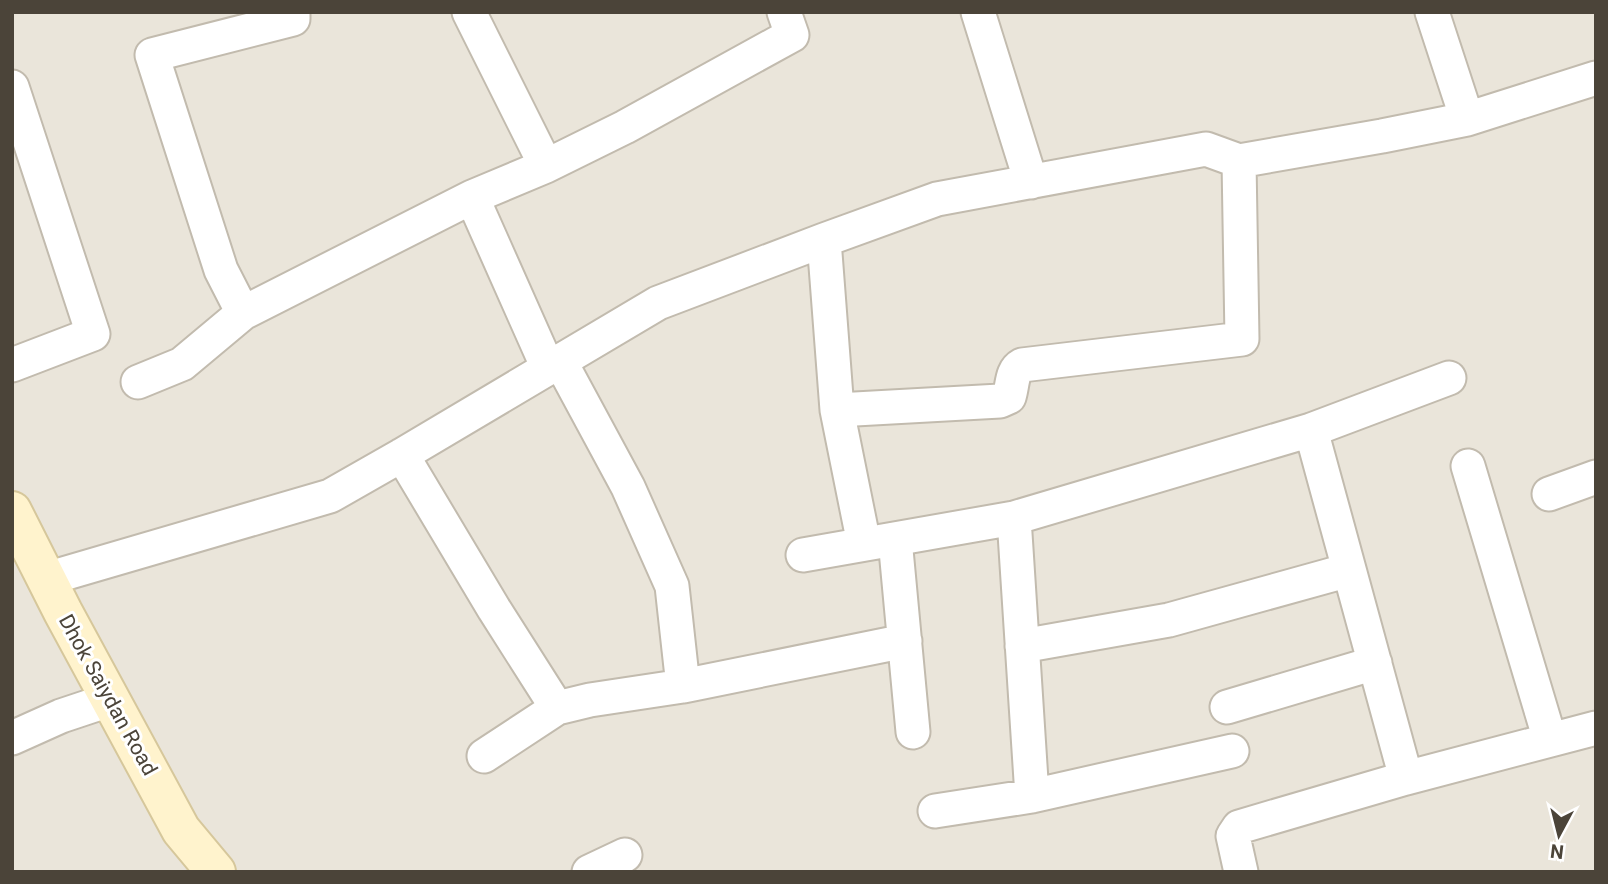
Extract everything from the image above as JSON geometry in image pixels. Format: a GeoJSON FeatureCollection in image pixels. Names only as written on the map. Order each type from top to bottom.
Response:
{"type":"FeatureCollection","features":[{"type":"Feature","properties":{"kind":"main road","name":"Dhok Saiydan Road"},"geometry":{"type":"LineString","coordinates":[[12,511],[181,830],[216,872]]}},
{"type":"Feature","properties":{"kind":"street"},"geometry":{"type":"LineString","coordinates":[[243,313],[221,270],[152,55],[293,19],[293,12]]}},
{"type":"Feature","properties":{"kind":"street"},"geometry":{"type":"LineString","coordinates":[[469,12],[546,166]]}},
{"type":"Feature","properties":{"kind":"street"},"geometry":{"type":"LineString","coordinates":[[138,382],[182,364],[243,313],[472,197],[546,166],[625,127],[792,35],[784,12]]}},
{"type":"Feature","properties":{"kind":"street"},"geometry":{"type":"LineString","coordinates":[[978,12],[1031,181]]}},
{"type":"Feature","properties":{"kind":"street"},"geometry":{"type":"LineString","coordinates":[[1433,12],[1467,119]]}},
{"type":"Feature","properties":{"kind":"street"},"geometry":{"type":"LineString","coordinates":[[46,579],[330,496],[658,303],[937,199],[1206,149],[1239,161],[1467,119],[1596,78]]}},
{"type":"Feature","properties":{"kind":"street"},"geometry":{"type":"LineString","coordinates":[[12,86],[93,334],[12,365]]}},
{"type":"Feature","properties":{"kind":"street"},"geometry":{"type":"LineString","coordinates":[[837,410],[1000,401],[1009,397],[1016,368],[1022,365],[1242,339],[1239,161]]}},
{"type":"Feature","properties":{"kind":"street"},"geometry":{"type":"LineString","coordinates":[[472,197],[554,364],[628,487],[672,586],[683,686]]}},
{"type":"Feature","properties":{"kind":"street"},"geometry":{"type":"LineString","coordinates":[[824,240],[837,410],[879,541],[905,641],[914,732]]}},
{"type":"Feature","properties":{"kind":"street"},"geometry":{"type":"LineString","coordinates":[[803,555],[1014,518],[1311,430],[1449,378]]}},
{"type":"Feature","properties":{"kind":"street"},"geometry":{"type":"LineString","coordinates":[[1311,430],[1406,778]]}},
{"type":"Feature","properties":{"kind":"street"},"geometry":{"type":"LineString","coordinates":[[402,455],[557,708]]}},
{"type":"Feature","properties":{"kind":"street"},"geometry":{"type":"LineString","coordinates":[[1468,466],[1550,740]]}},
{"type":"Feature","properties":{"kind":"street"},"geometry":{"type":"LineString","coordinates":[[1549,494],[1596,477]]}},
{"type":"Feature","properties":{"kind":"street"},"geometry":{"type":"LineString","coordinates":[[1014,518],[1032,796]]}},
{"type":"Feature","properties":{"kind":"street"},"geometry":{"type":"LineString","coordinates":[[1023,646],[1169,620],[1349,570]]}},
{"type":"Feature","properties":{"kind":"street"},"geometry":{"type":"LineString","coordinates":[[484,755],[557,708],[590,700],[683,686],[905,641]]}},
{"type":"Feature","properties":{"kind":"street"},"geometry":{"type":"LineString","coordinates":[[1227,707],[1375,663]]}},
{"type":"Feature","properties":{"kind":"street"},"geometry":{"type":"LineString","coordinates":[[12,738],[61,716],[112,699]]}},
{"type":"Feature","properties":{"kind":"street"},"geometry":{"type":"LineString","coordinates":[[1241,872],[1233,836],[1239,827],[1406,778],[1596,728]]}},
{"type":"Feature","properties":{"kind":"street"},"geometry":{"type":"LineString","coordinates":[[935,811],[1032,796],[1232,751]]}},
{"type":"Feature","properties":{"kind":"street"},"geometry":{"type":"LineString","coordinates":[[589,872],[625,855]]}},
{"type":"Feature","properties":{"kind":"shaded area"},"geometry":{"type":"Polygon","coordinates":[[[12,12],[1596,12],[1596,872],[12,872],[12,12]]]}}]}
